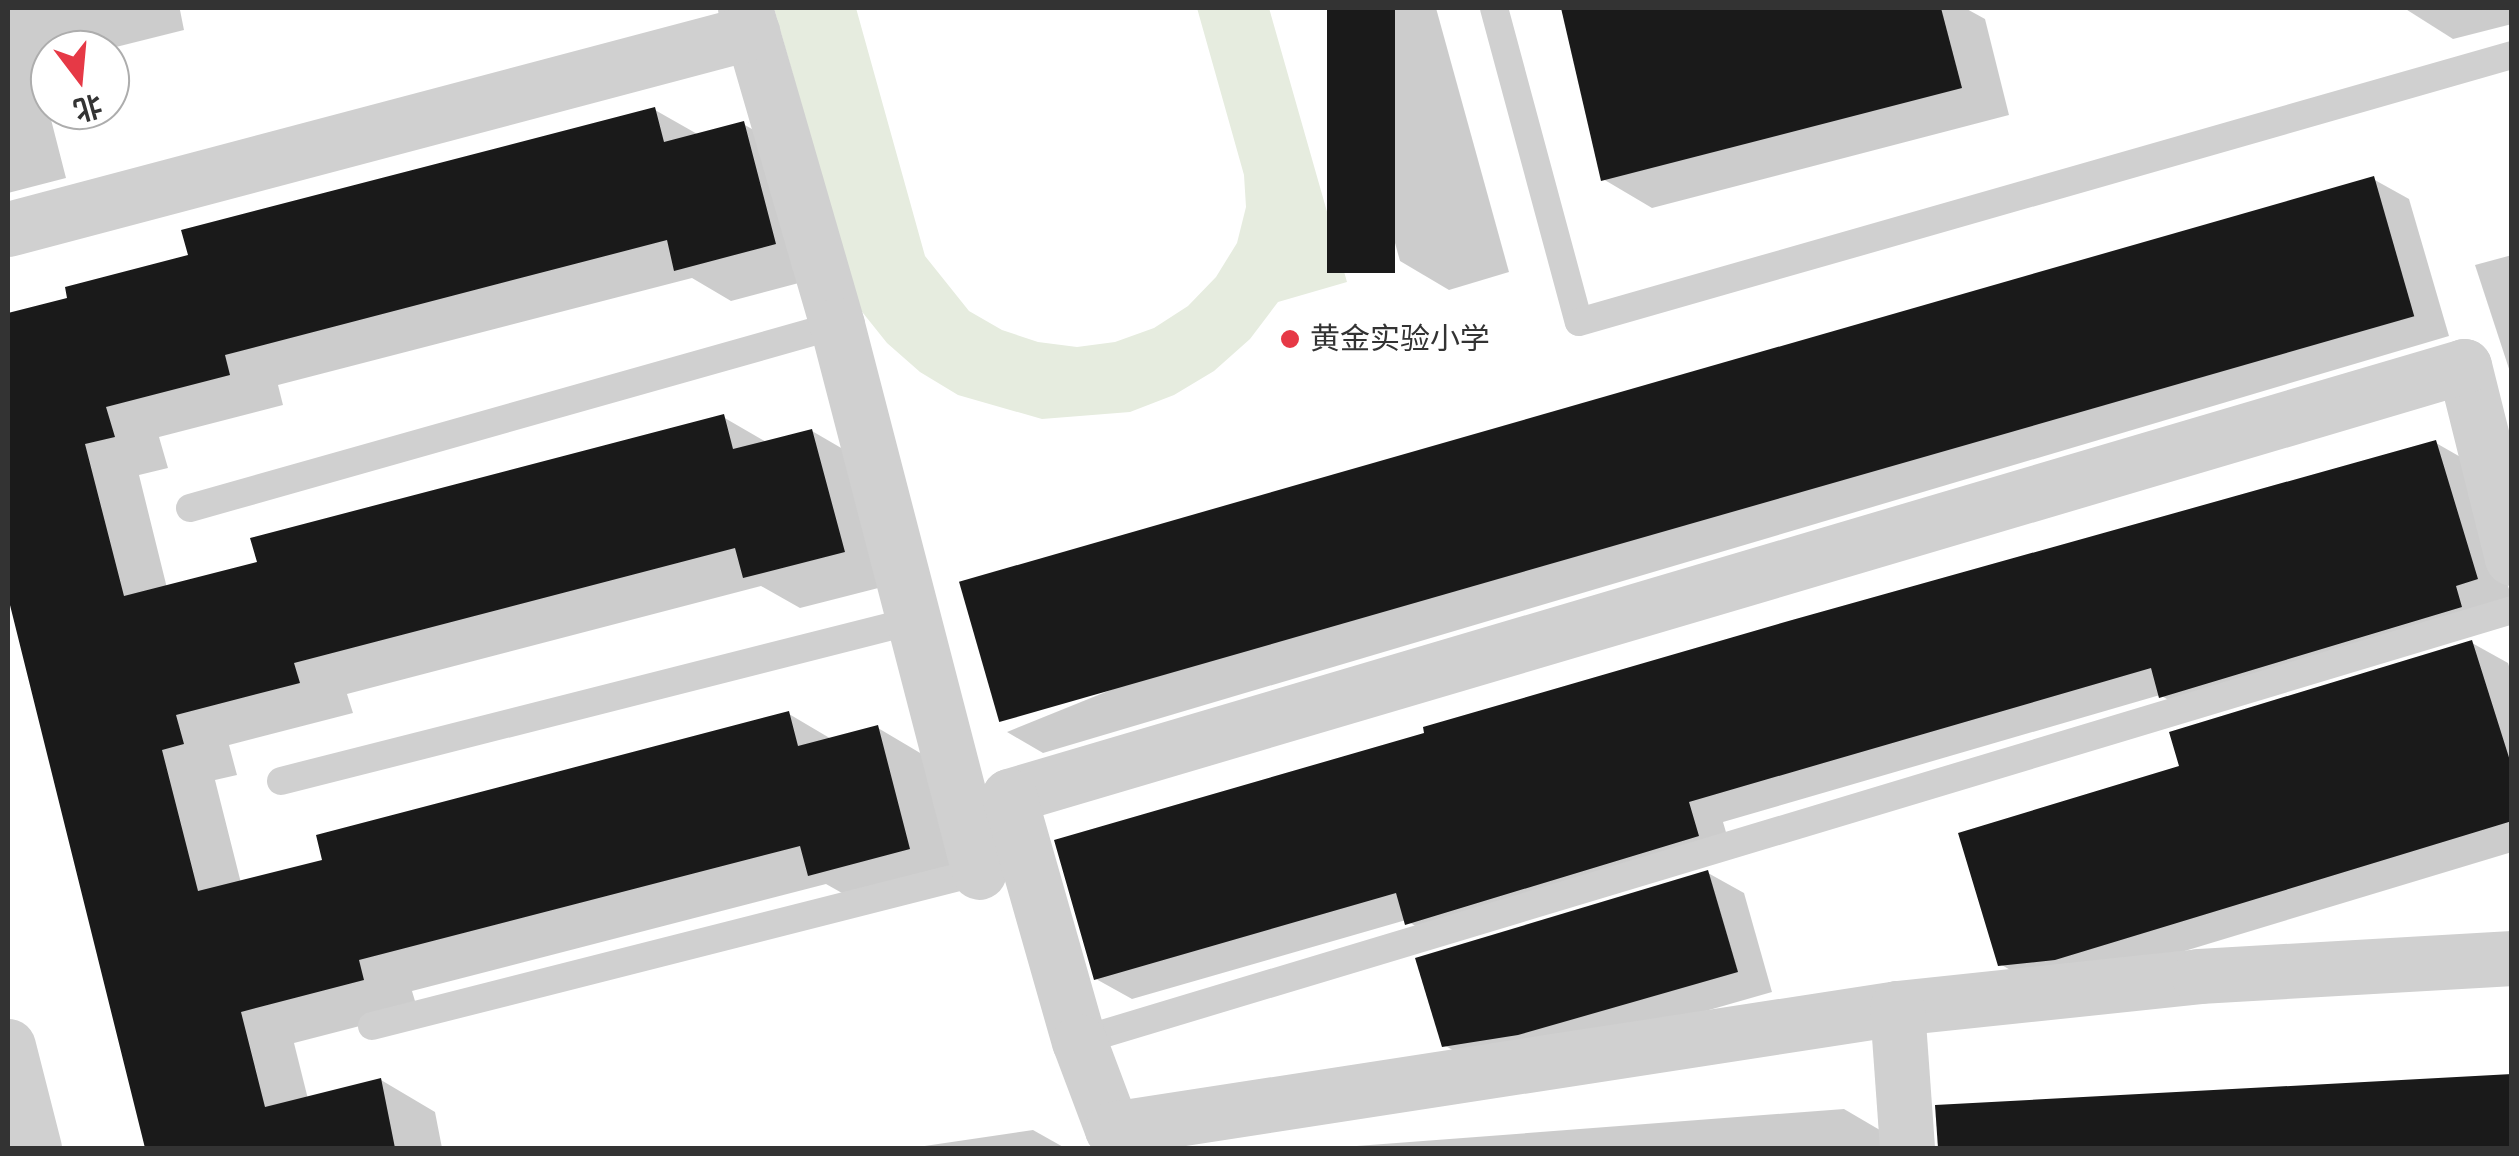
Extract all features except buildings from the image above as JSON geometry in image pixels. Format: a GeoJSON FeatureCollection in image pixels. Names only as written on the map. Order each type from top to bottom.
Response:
{"type":"FeatureCollection","features":[{"type":"Feature","properties":{"kind":"street"},"geometry":{"type":"LineString","coordinates":[[8,228],[748,20],[837,324],[980,872]]}},
{"type":"Feature","properties":{"kind":"street"},"geometry":{"type":"LineString","coordinates":[[2512,558],[2464,366],[1009,796],[1079,1041],[1112,1128],[1897,1008],[2199,976],[2512,958]]}},
{"type":"Feature","properties":{"kind":"street"},"geometry":{"type":"LineString","coordinates":[[1897,1008],[1907,1148]]}},
{"type":"Feature","properties":{"kind":"street"},"geometry":{"type":"LineString","coordinates":[[8,1046],[34,1148]]}},
{"type":"Feature","properties":{"kind":"lane"},"geometry":{"type":"LineString","coordinates":[[1494,8],[1579,322],[2512,55]]}},
{"type":"Feature","properties":{"kind":"lane"},"geometry":{"type":"LineString","coordinates":[[190,508],[837,324]]}},
{"type":"Feature","properties":{"kind":"lane"},"geometry":{"type":"LineString","coordinates":[[1079,1041],[2512,610]]}},
{"type":"Feature","properties":{"kind":"lane"},"geometry":{"type":"LineString","coordinates":[[281,780],[912,621]]}},
{"type":"Feature","properties":{"kind":"lane"},"geometry":{"type":"LineString","coordinates":[[372,1026],[980,872]]}},
{"type":"Feature","properties":{"kind":"shaded area"},"geometry":{"type":"Polygon","coordinates":[[[774,8],[856,8],[925,256],[969,311],[1002,330],[1038,342],[1077,347],[1115,342],[1154,328],[1188,306],[1216,277],[1237,243],[1246,207],[1244,175],[1197,8],[1269,8],[1347,282],[1278,302],[1250,339],[1214,371],[1174,395],[1130,412],[1042,419],[958,395],[920,372],[887,343],[859,308],[774,8]]]}},
{"type":"Feature","properties":{"kind":"place","name":"黄金实验小学"},"geometry":{"type":"Point","coordinates":[1290,339]}}]}
